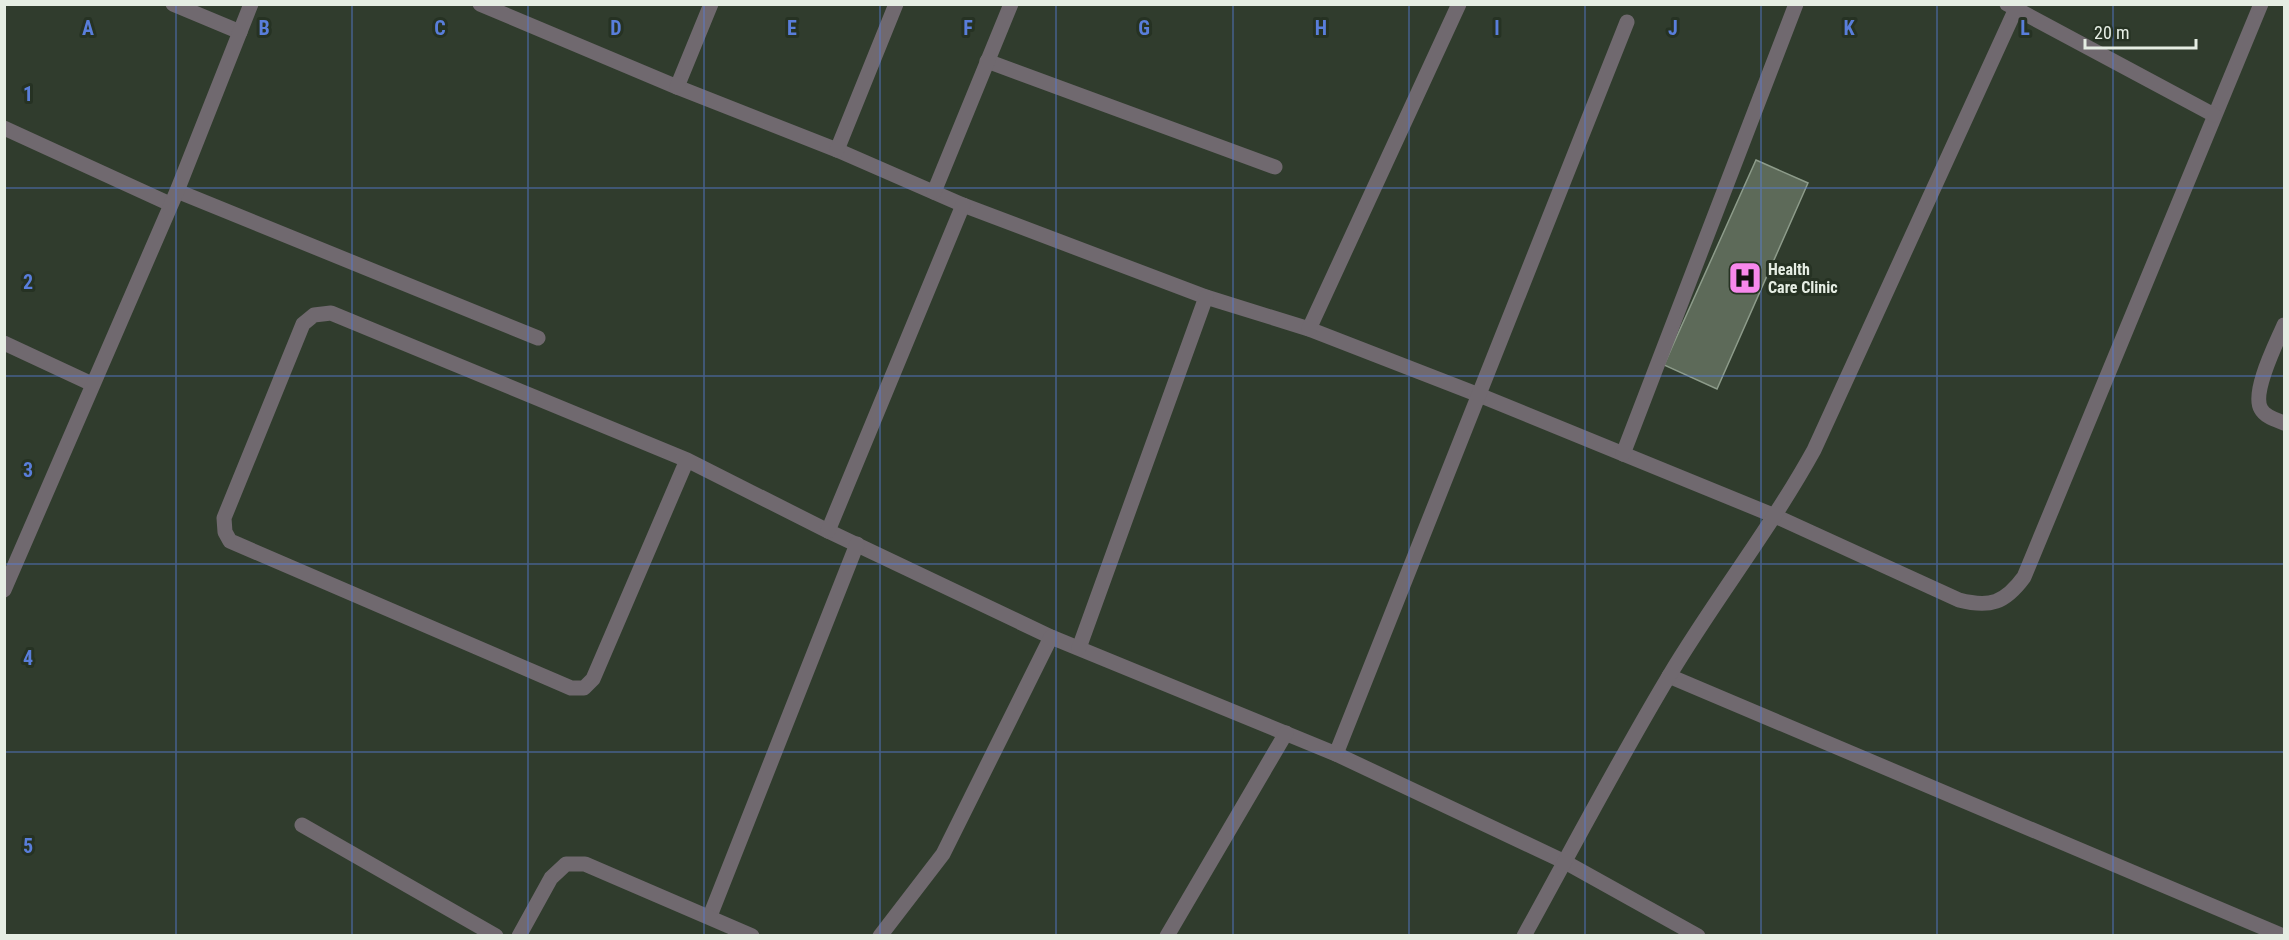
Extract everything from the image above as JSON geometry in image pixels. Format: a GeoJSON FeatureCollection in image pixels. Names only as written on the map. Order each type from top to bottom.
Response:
{"type":"FeatureCollection","features":[{"type":"Feature","properties":{"kind":"street"},"geometry":{"type":"LineString","coordinates":[[173,4],[240,32]]}},
{"type":"Feature","properties":{"kind":"street"},"geometry":{"type":"LineString","coordinates":[[4,590],[9,567],[173,197],[251,4]]}},
{"type":"Feature","properties":{"kind":"street"},"geometry":{"type":"LineString","coordinates":[[480,4],[677,87],[837,150],[963,205],[1206,297],[1309,329],[1479,395],[1775,516],[1959,600],[1979,605],[1997,602],[2013,592],[2024,577],[2261,4]]}},
{"type":"Feature","properties":{"kind":"street"},"geometry":{"type":"LineString","coordinates":[[677,87],[711,4]]}},
{"type":"Feature","properties":{"kind":"street"},"geometry":{"type":"LineString","coordinates":[[837,150],[896,4]]}},
{"type":"Feature","properties":{"kind":"street"},"geometry":{"type":"LineString","coordinates":[[934,192],[1011,4]]}},
{"type":"Feature","properties":{"kind":"street"},"geometry":{"type":"LineString","coordinates":[[1309,329],[1459,4]]}},
{"type":"Feature","properties":{"kind":"street"},"geometry":{"type":"LineString","coordinates":[[1623,454],[1796,4]]}},
{"type":"Feature","properties":{"kind":"street"},"geometry":{"type":"LineString","coordinates":[[1524,936],[1669,676],[1753,545],[1775,516],[1814,450],[2014,6],[2214,115]]}},
{"type":"Feature","properties":{"kind":"street"},"geometry":{"type":"LineString","coordinates":[[1336,754],[1627,22]]}},
{"type":"Feature","properties":{"kind":"street"},"geometry":{"type":"LineString","coordinates":[[987,61],[1275,167]]}},
{"type":"Feature","properties":{"kind":"street"},"geometry":{"type":"LineString","coordinates":[[4,128],[173,197],[537,338]]}},
{"type":"Feature","properties":{"kind":"street"},"geometry":{"type":"LineString","coordinates":[[828,531],[963,205]]}},
{"type":"Feature","properties":{"kind":"street"},"geometry":{"type":"LineString","coordinates":[[1079,648],[1206,297]]}},
{"type":"Feature","properties":{"kind":"street"},"geometry":{"type":"LineString","coordinates":[[687,460],[593,680],[584,688],[571,688],[374,604],[230,541],[225,532],[224,518],[303,324],[314,315],[331,314],[687,460],[828,531],[1051,637],[1336,754],[1565,861],[1698,936]]}},
{"type":"Feature","properties":{"kind":"street"},"geometry":{"type":"LineString","coordinates":[[2284,325],[2261,382],[2258,398],[2261,410],[2271,418],[2284,423]]}},
{"type":"Feature","properties":{"kind":"street"},"geometry":{"type":"LineString","coordinates":[[4,344],[92,384]]}},
{"type":"Feature","properties":{"kind":"street"},"geometry":{"type":"LineString","coordinates":[[710,916],[857,544]]}},
{"type":"Feature","properties":{"kind":"street"},"geometry":{"type":"LineString","coordinates":[[880,936],[943,854],[1051,637]]}},
{"type":"Feature","properties":{"kind":"street"},"geometry":{"type":"LineString","coordinates":[[1669,676],[2283,936]]}},
{"type":"Feature","properties":{"kind":"street"},"geometry":{"type":"LineString","coordinates":[[1167,936],[1286,733]]}},
{"type":"Feature","properties":{"kind":"street"},"geometry":{"type":"LineString","coordinates":[[302,825],[496,936]]}},
{"type":"Feature","properties":{"kind":"street"},"geometry":{"type":"LineString","coordinates":[[519,936],[551,878],[566,864],[585,864],[752,936]]}},
{"type":"Feature","properties":{"kind":"building"},"geometry":{"type":"Polygon","coordinates":[[[1756,160],[1808,183],[1717,389],[1664,365],[1756,160]]]}},
{"type":"Feature","properties":{"kind":"place","name":"Health Care Clinic"},"geometry":{"type":"Point","coordinates":[1745,278]}}]}
